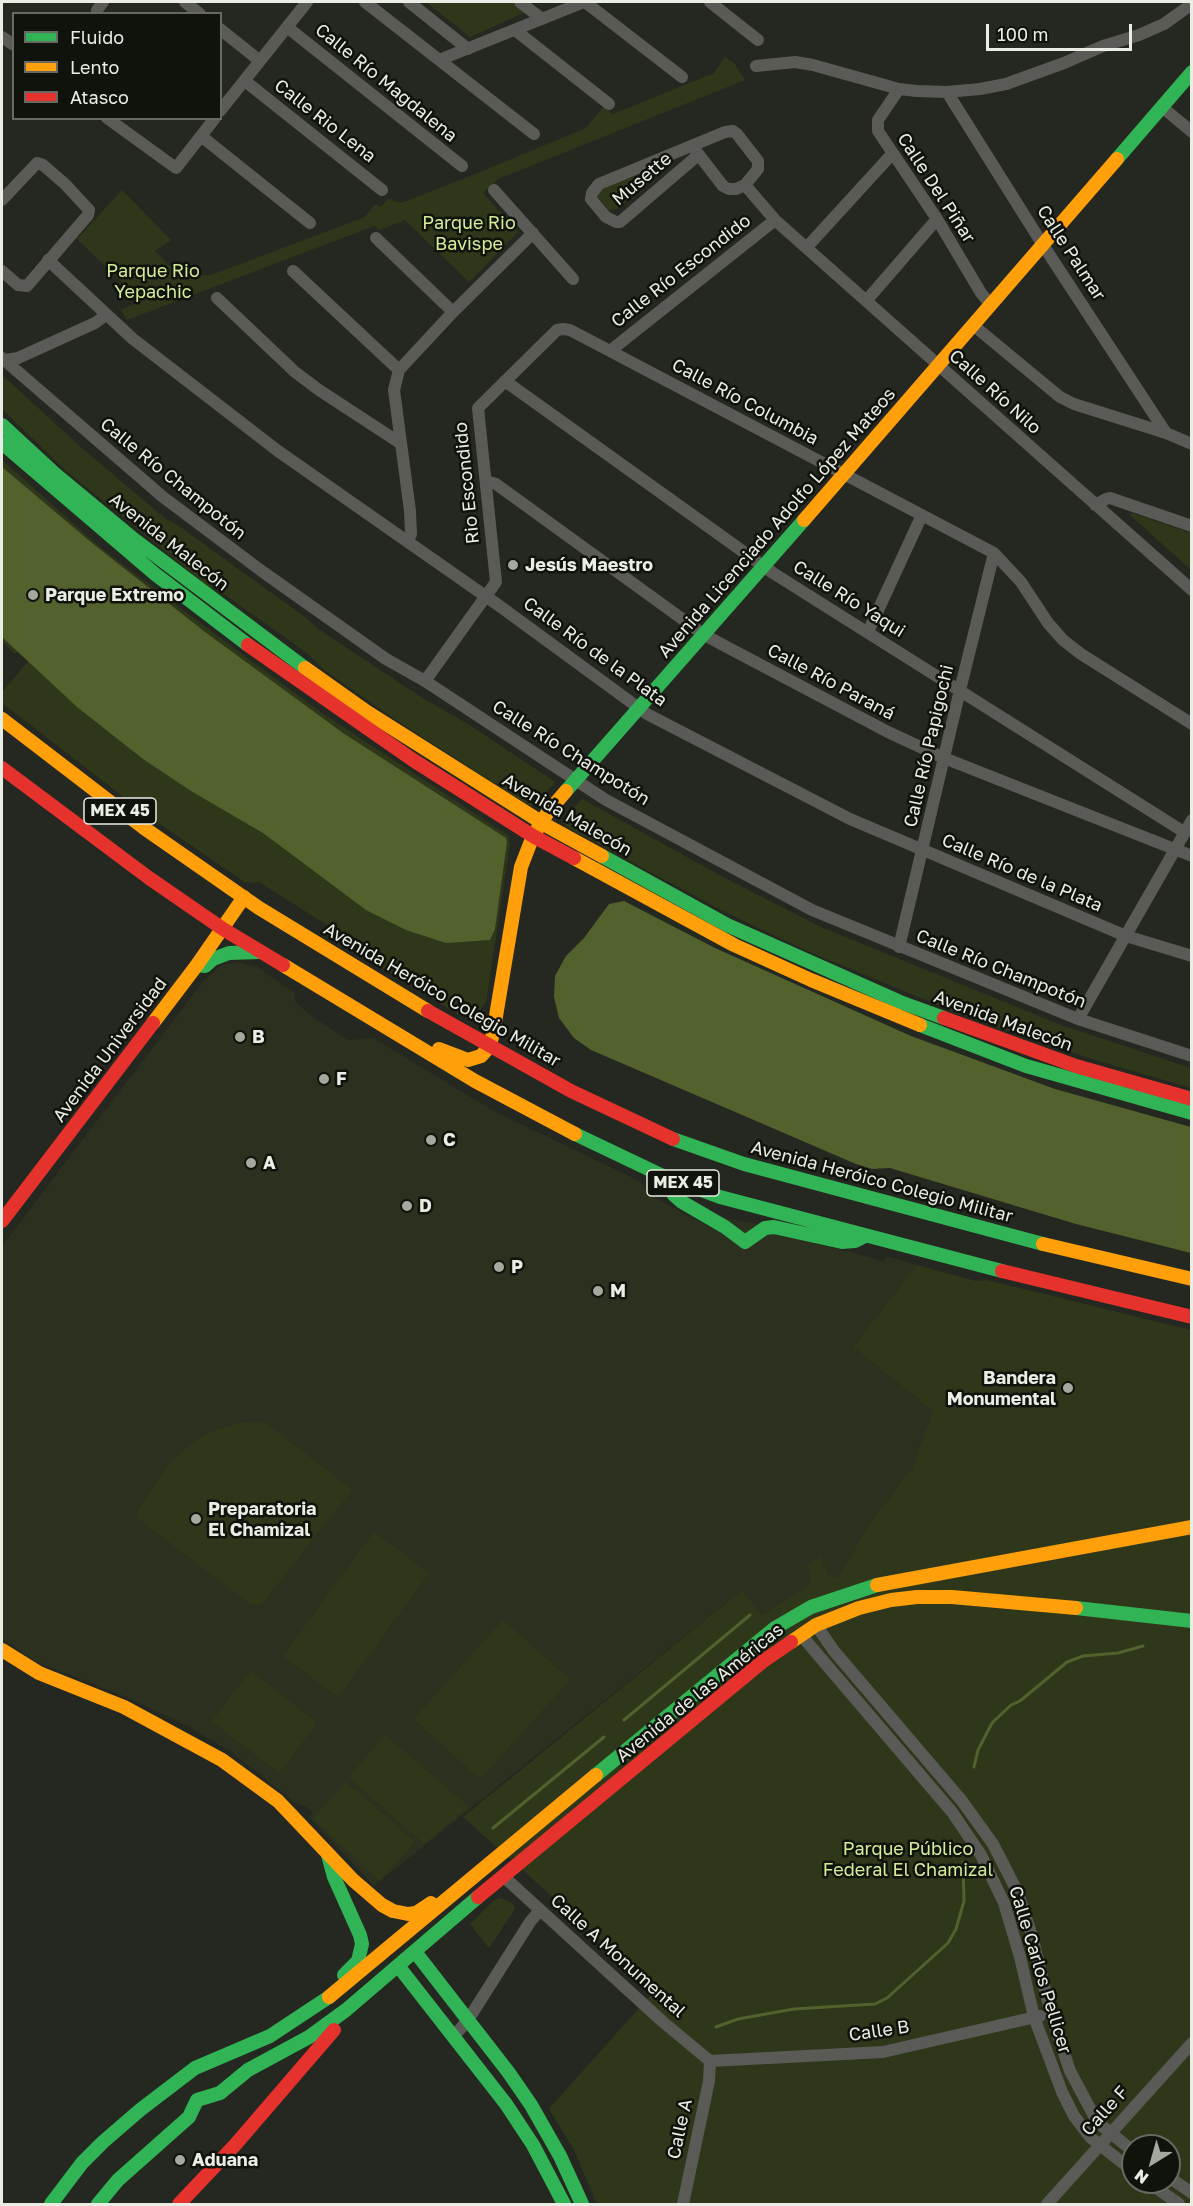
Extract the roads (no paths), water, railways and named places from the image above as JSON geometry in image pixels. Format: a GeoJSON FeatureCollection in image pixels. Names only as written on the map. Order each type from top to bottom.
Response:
{"type":"FeatureCollection","features":[{"type":"Feature","properties":{"kind":"main road","name":"Avenida Licenciado Adolfo López Mateos"},"geometry":{"type":"LineString","coordinates":[[489,1047],[521,867],[541,822],[638,708],[939,366],[1191,72]]}},
{"type":"Feature","properties":{"kind":"main road","name":"Avenida Malecón"},"geometry":{"type":"LineString","coordinates":[[2,425],[55,474],[131,537],[261,637],[366,712],[541,822],[727,925],[900,1002],[1076,1066],[1191,1099]]}},
{"type":"Feature","properties":{"kind":"main road","name":"Avenida Malecón"},"geometry":{"type":"LineString","coordinates":[[2,443],[155,574],[243,641],[413,760],[533,836],[734,945],[811,980],[1026,1066],[1191,1113]]}},
{"type":"Feature","properties":{"kind":"main road","name":"Avenida Heróico Colegio Militar"},"geometry":{"type":"LineString","coordinates":[[2,719],[144,828],[244,897],[365,974],[489,1047],[642,1126],[694,1148],[984,1229],[1191,1279]]}},
{"type":"Feature","properties":{"kind":"main road","name":"MEX 45"},"geometry":{"type":"LineString","coordinates":[[2,768],[148,878],[223,929],[417,1046],[540,1116],[602,1148],[663,1176],[720,1197],[1024,1277],[1191,1317]]}},
{"type":"Feature","properties":{"kind":"main road","name":"Avenida Universidad"},"geometry":{"type":"LineString","coordinates":[[2,1221],[197,965],[244,897]]}},
{"type":"Feature","properties":{"kind":"main road"},"geometry":{"type":"LineString","coordinates":[[197,965],[205,966],[213,959],[229,953],[261,952]]}},
{"type":"Feature","properties":{"kind":"main road"},"geometry":{"type":"LineString","coordinates":[[417,1046],[438,1049],[468,1060],[481,1056],[489,1047]]}},
{"type":"Feature","properties":{"kind":"main road"},"geometry":{"type":"LineString","coordinates":[[663,1176],[674,1195],[682,1202],[726,1227],[745,1242],[765,1228],[774,1227],[842,1242],[855,1241],[867,1235]]}},
{"type":"Feature","properties":{"kind":"main road","name":"Avenida de las Américas"},"geometry":{"type":"LineString","coordinates":[[490,1862],[733,1661],[775,1628],[812,1607],[881,1584],[1191,1527]]}},
{"type":"Feature","properties":{"kind":"main road","name":"Avenida de las Américas"},"geometry":{"type":"LineString","coordinates":[[98,2205],[126,2173],[189,2117],[197,2100],[220,2092],[248,2070],[309,2037],[346,2010],[416,1953],[503,1876],[762,1662],[816,1625],[859,1608],[891,1600],[952,1597],[1191,1621]]}},
{"type":"Feature","properties":{"kind":"main road"},"geometry":{"type":"LineString","coordinates":[[2,1650],[39,1673],[124,1707],[222,1760],[278,1801],[352,1880],[393,1911],[408,1914],[424,1909],[476,1867],[490,1862]]}},
{"type":"Feature","properties":{"kind":"main road"},"geometry":{"type":"LineString","coordinates":[[503,1876],[501,1868],[505,1859],[556,1816],[579,1790]]}},
{"type":"Feature","properties":{"kind":"main road"},"geometry":{"type":"LineString","coordinates":[[310,2010],[324,1993],[354,1965],[362,1951],[360,1935],[334,1877],[327,1851]]}},
{"type":"Feature","properties":{"kind":"main road"},"geometry":{"type":"LineString","coordinates":[[51,2205],[75,2171],[94,2151],[189,2072],[204,2063],[270,2037],[310,2010],[334,1993],[490,1862]]}},
{"type":"Feature","properties":{"kind":"main road"},"geometry":{"type":"LineString","coordinates":[[416,1953],[531,2105],[560,2156],[582,2205]]}},
{"type":"Feature","properties":{"kind":"main road"},"geometry":{"type":"LineString","coordinates":[[399,1967],[482,2071],[517,2120],[533,2145],[564,2205]]}},
{"type":"Feature","properties":{"kind":"main road"},"geometry":{"type":"LineString","coordinates":[[179,2205],[235,2145],[334,2031],[346,2010]]}},
{"type":"Feature","properties":{"kind":"street"},"geometry":{"type":"LineString","coordinates":[[185,2],[198,12]]}},
{"type":"Feature","properties":{"kind":"street"},"geometry":{"type":"LineString","coordinates":[[365,2],[534,134]]}},
{"type":"Feature","properties":{"kind":"street"},"geometry":{"type":"LineString","coordinates":[[409,2],[468,49]]}},
{"type":"Feature","properties":{"kind":"street"},"geometry":{"type":"LineString","coordinates":[[520,2],[542,19]]}},
{"type":"Feature","properties":{"kind":"street"},"geometry":{"type":"LineString","coordinates":[[439,60],[585,2],[682,77]]}},
{"type":"Feature","properties":{"kind":"street"},"geometry":{"type":"LineString","coordinates":[[710,2],[758,40]]}},
{"type":"Feature","properties":{"kind":"street"},"geometry":{"type":"LineString","coordinates":[[222,109],[287,27],[302,3]]}},
{"type":"Feature","properties":{"kind":"street"},"geometry":{"type":"LineString","coordinates":[[756,66],[775,63],[804,64],[838,71],[899,89],[947,92],[1006,84],[1103,46],[1139,36],[1164,24],[1191,4]]}},
{"type":"Feature","properties":{"kind":"street","name":"Calle Río Magdalena"},"geometry":{"type":"LineString","coordinates":[[287,27],[462,166]]}},
{"type":"Feature","properties":{"kind":"street"},"geometry":{"type":"LineString","coordinates":[[515,30],[609,104]]}},
{"type":"Feature","properties":{"kind":"street"},"geometry":{"type":"LineString","coordinates":[[222,31],[260,61]]}},
{"type":"Feature","properties":{"kind":"street","name":"Calle Rio Lena"},"geometry":{"type":"LineString","coordinates":[[245,81],[382,190]]}},
{"type":"Feature","properties":{"kind":"street","name":"Calle Del Piñar"},"geometry":{"type":"LineString","coordinates":[[899,89],[877,124],[878,131],[937,219],[981,293],[991,305]]}},
{"type":"Feature","properties":{"kind":"street","name":"Calle Palmar"},"geometry":{"type":"LineString","coordinates":[[947,92],[1043,245],[1166,433]]}},
{"type":"Feature","properties":{"kind":"street"},"geometry":{"type":"LineString","coordinates":[[1162,107],[1191,132]]}},
{"type":"Feature","properties":{"kind":"street"},"geometry":{"type":"LineString","coordinates":[[110,120],[176,168],[213,120]]}},
{"type":"Feature","properties":{"kind":"street","name":"Musette"},"geometry":{"type":"LineString","coordinates":[[695,151],[599,183],[591,199],[606,217],[620,222],[695,151],[725,132],[733,131],[737,134],[758,161],[758,169],[745,184],[736,189],[729,189],[723,186],[695,151]]}},
{"type":"Feature","properties":{"kind":"street"},"geometry":{"type":"LineString","coordinates":[[201,136],[310,223]]}},
{"type":"Feature","properties":{"kind":"street"},"geometry":{"type":"LineString","coordinates":[[807,247],[892,154]]}},
{"type":"Feature","properties":{"kind":"street"},"geometry":{"type":"LineString","coordinates":[[2,200],[37,163],[43,165],[65,184],[90,210],[27,286],[18,285],[2,270]]}},
{"type":"Feature","properties":{"kind":"street"},"geometry":{"type":"LineString","coordinates":[[745,184],[775,220]]}},
{"type":"Feature","properties":{"kind":"street"},"geometry":{"type":"LineString","coordinates":[[494,190],[573,279]]}},
{"type":"Feature","properties":{"kind":"street"},"geometry":{"type":"LineString","coordinates":[[866,301],[937,219]]}},
{"type":"Feature","properties":{"kind":"street","name":"Calle Río Nilo"},"geometry":{"type":"LineString","coordinates":[[775,220],[1191,590]]}},
{"type":"Feature","properties":{"kind":"street","name":"Calle Río Escondido"},"geometry":{"type":"LineString","coordinates":[[610,351],[775,220]]}},
{"type":"Feature","properties":{"kind":"street"},"geometry":{"type":"LineString","coordinates":[[408,541],[411,534],[411,511],[394,390],[399,370],[453,312],[534,234]]}},
{"type":"Feature","properties":{"kind":"street"},"geometry":{"type":"LineString","coordinates":[[376,238],[453,312]]}},
{"type":"Feature","properties":{"kind":"street","name":"Calle Río de la Plata"},"geometry":{"type":"LineString","coordinates":[[48,260],[141,346],[278,451],[486,596],[638,708],[850,819],[1126,936],[1191,956]]}},
{"type":"Feature","properties":{"kind":"street"},"geometry":{"type":"LineString","coordinates":[[293,270],[399,370]]}},
{"type":"Feature","properties":{"kind":"street"},"geometry":{"type":"LineString","coordinates":[[217,298],[295,372],[400,443]]}},
{"type":"Feature","properties":{"kind":"street"},"geometry":{"type":"LineString","coordinates":[[3,359],[18,358],[106,315]]}},
{"type":"Feature","properties":{"kind":"street"},"geometry":{"type":"LineString","coordinates":[[974,325],[1060,397],[1074,404],[1166,433],[1191,444]]}},
{"type":"Feature","properties":{"kind":"street","name":"Calle Río Columbia"},"geometry":{"type":"LineString","coordinates":[[563,328],[994,554],[1021,582],[1063,640],[1081,654],[1191,724]]}},
{"type":"Feature","properties":{"kind":"street","name":"Rio Escondido"},"geometry":{"type":"LineString","coordinates":[[425,681],[496,582],[478,408],[557,330],[563,328]]}},
{"type":"Feature","properties":{"kind":"street","name":"Calle Río Champotón"},"geometry":{"type":"LineString","coordinates":[[3,359],[89,436],[163,497],[263,572],[386,659],[425,681],[606,800],[812,910],[1078,1019],[1191,1056]]}},
{"type":"Feature","properties":{"kind":"street","name":"Calle Río Yaqui"},"geometry":{"type":"LineString","coordinates":[[505,381],[763,566],[1184,832]]}},
{"type":"Feature","properties":{"kind":"street","name":"Calle Río Paraná"},"geometry":{"type":"LineString","coordinates":[[486,482],[496,484],[704,634],[888,732],[944,758],[1191,856]]}},
{"type":"Feature","properties":{"kind":"street"},"geometry":{"type":"LineString","coordinates":[[1095,505],[1110,498],[1191,526]]}},
{"type":"Feature","properties":{"kind":"street"},"geometry":{"type":"LineString","coordinates":[[868,632],[922,515]]}},
{"type":"Feature","properties":{"kind":"street","name":"Calle Río Papigochi"},"geometry":{"type":"LineString","coordinates":[[899,947],[994,554]]}},
{"type":"Feature","properties":{"kind":"street"},"geometry":{"type":"LineString","coordinates":[[1078,1019],[1191,820]]}},
{"type":"Feature","properties":{"kind":"street","name":"Calle Carlos Pellicer"},"geometry":{"type":"LineString","coordinates":[[816,1625],[834,1651],[962,1801],[993,1844],[1018,1893],[1032,1936],[1051,2014],[1070,2071],[1094,2116],[1121,2142]]}},
{"type":"Feature","properties":{"kind":"street","name":"Calle Carlos Pellicer"},"geometry":{"type":"LineString","coordinates":[[801,1635],[952,1812],[981,1855],[1005,1903],[1034,2017],[1062,2092],[1087,2133],[1121,2162]]}},
{"type":"Feature","properties":{"kind":"street","name":"Calle A Monumental"},"geometry":{"type":"LineString","coordinates":[[503,1876],[710,2061]]}},
{"type":"Feature","properties":{"kind":"street"},"geometry":{"type":"LineString","coordinates":[[454,2036],[468,2020],[530,1922],[540,1911]]}},
{"type":"Feature","properties":{"kind":"street","name":"Calle B"},"geometry":{"type":"LineString","coordinates":[[710,2061],[883,2052],[1051,2014]]}},
{"type":"Feature","properties":{"kind":"street","name":"Calle F"},"geometry":{"type":"LineString","coordinates":[[1047,2205],[1191,2043]]}},
{"type":"Feature","properties":{"kind":"street","name":"Calle A"},"geometry":{"type":"LineString","coordinates":[[683,2205],[709,2081],[710,2061]]}},
{"type":"Feature","properties":{"kind":"street"},"geometry":{"type":"LineString","coordinates":[[1164,2194],[1179,2205]]}},
{"type":"Feature","properties":{"kind":"waterway"},"geometry":{"type":"LineString","coordinates":[[624,1720],[750,1615]]}},
{"type":"Feature","properties":{"kind":"waterway"},"geometry":{"type":"LineString","coordinates":[[974,1767],[978,1750],[992,1723],[1011,1705],[1020,1701],[1067,1662],[1083,1656],[1118,1653],[1143,1646]]}},
{"type":"Feature","properties":{"kind":"waterway"},"geometry":{"type":"LineString","coordinates":[[493,1828],[604,1737]]}},
{"type":"Feature","properties":{"kind":"waterway"},"geometry":{"type":"LineString","coordinates":[[716,2027],[738,2019],[794,2009],[875,2004],[887,1998],[948,1943],[956,1929],[964,1901],[963,1862]]}},
{"type":"Feature","properties":{"kind":"place","name":"Jesús Maestro"},"geometry":{"type":"Point","coordinates":[513,565]}},
{"type":"Feature","properties":{"kind":"place","name":"Parque Extremo"},"geometry":{"type":"Point","coordinates":[33,595]}},
{"type":"Feature","properties":{"kind":"place","name":"B"},"geometry":{"type":"Point","coordinates":[240,1037]}},
{"type":"Feature","properties":{"kind":"place","name":"F"},"geometry":{"type":"Point","coordinates":[324,1079]}},
{"type":"Feature","properties":{"kind":"place","name":"C"},"geometry":{"type":"Point","coordinates":[431,1140]}},
{"type":"Feature","properties":{"kind":"place","name":"A"},"geometry":{"type":"Point","coordinates":[251,1163]}},
{"type":"Feature","properties":{"kind":"place","name":"D"},"geometry":{"type":"Point","coordinates":[407,1206]}},
{"type":"Feature","properties":{"kind":"place","name":"P"},"geometry":{"type":"Point","coordinates":[499,1267]}},
{"type":"Feature","properties":{"kind":"place","name":"M"},"geometry":{"type":"Point","coordinates":[598,1291]}},
{"type":"Feature","properties":{"kind":"place","name":"Bandera Monumental"},"geometry":{"type":"Point","coordinates":[1068,1388]}},
{"type":"Feature","properties":{"kind":"place","name":"Preparatoria El Chamizal"},"geometry":{"type":"Point","coordinates":[196,1519]}},
{"type":"Feature","properties":{"kind":"place","name":"Aduana"},"geometry":{"type":"Point","coordinates":[180,2160]}},
{"type":"Feature","properties":{"kind":"park label","name":"Parque Rio Bavispe"},"geometry":{"type":"Point","coordinates":[469,233]}},
{"type":"Feature","properties":{"kind":"park label","name":"Parque Rio Yepachic"},"geometry":{"type":"Point","coordinates":[153,281]}},
{"type":"Feature","properties":{"kind":"park label","name":"Parque Público Federal El Chamizal"},"geometry":{"type":"Point","coordinates":[908,1859]}}]}
